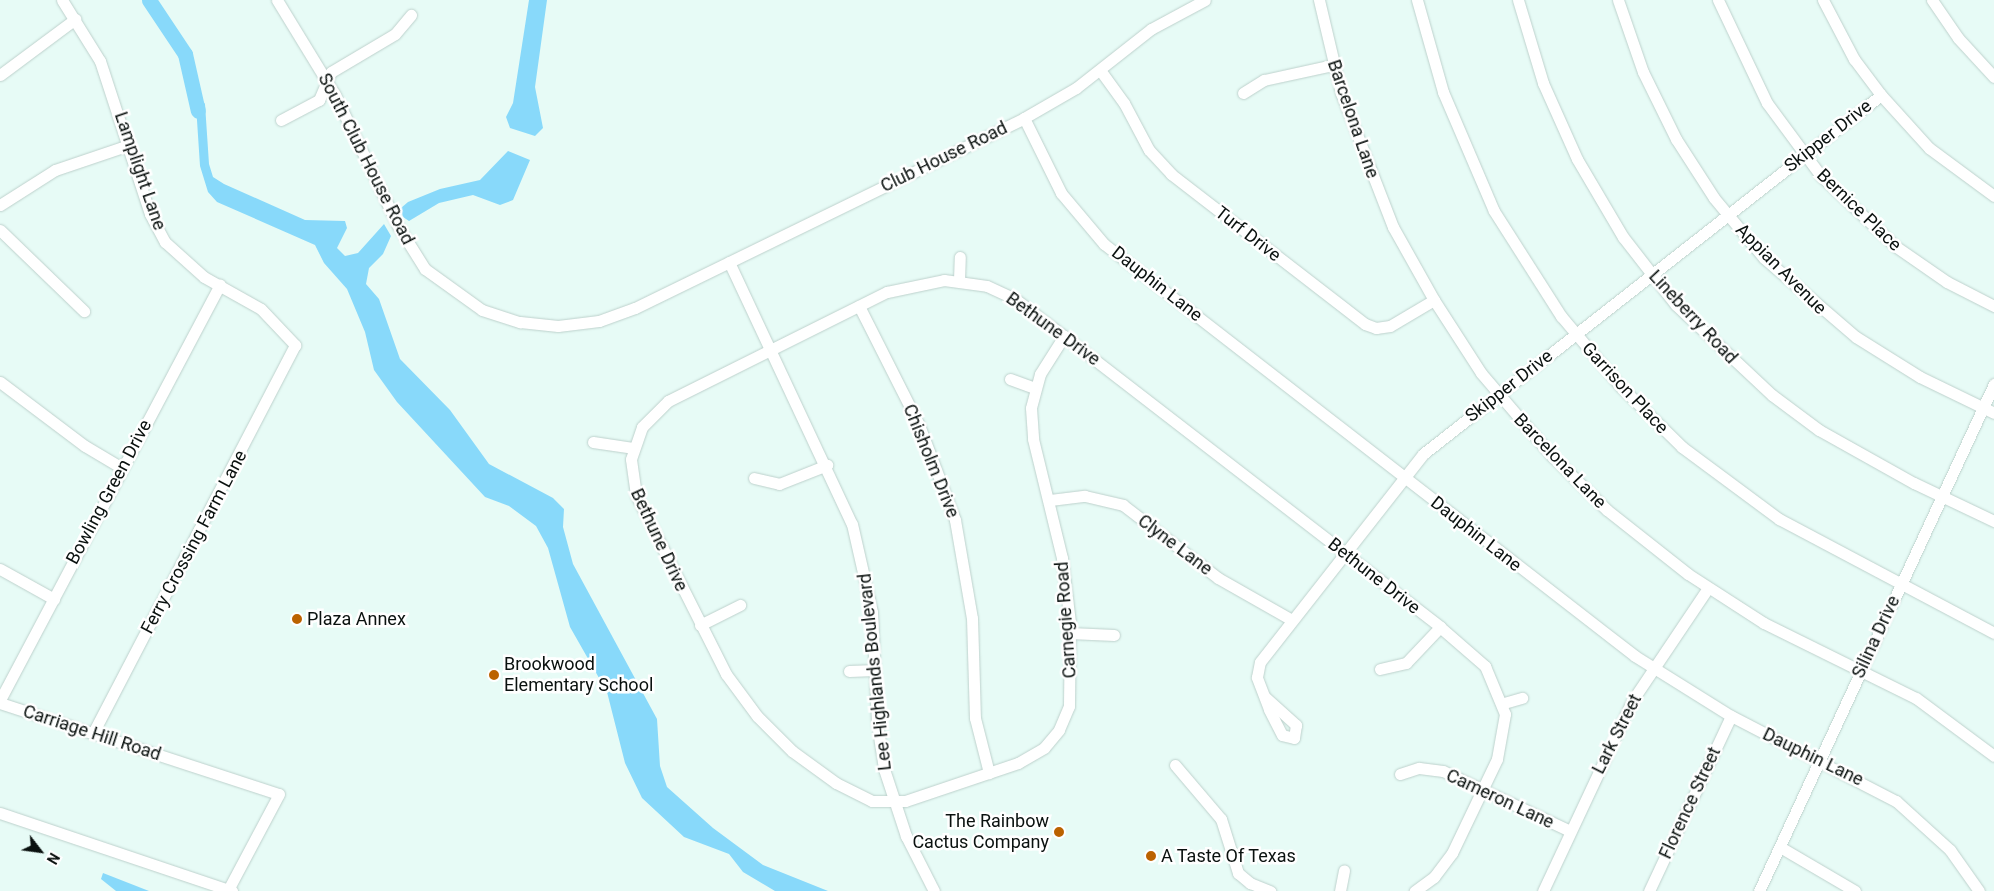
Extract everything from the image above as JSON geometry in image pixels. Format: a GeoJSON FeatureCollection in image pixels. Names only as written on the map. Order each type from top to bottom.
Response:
{"type":"FeatureCollection","features":[{"type":"Feature","properties":{"kind":"street","name":"Lamplight Lane"},"geometry":{"type":"LineString","coordinates":[[62,0],[100,61],[150,214],[165,242],[187,265],[276,322],[293,340],[295,350]]}},
{"type":"Feature","properties":{"kind":"street","name":"South Club House Road"},"geometry":{"type":"LineString","coordinates":[[277,0],[327,81],[411,248],[425,269],[475,306],[520,322],[580,325],[613,317],[670,291]]}},
{"type":"Feature","properties":{"kind":"street","name":"Club House Road"},"geometry":{"type":"LineString","coordinates":[[670,291],[1024,118],[1100,70],[1151,29],[1204,0]]}},
{"type":"Feature","properties":{"kind":"street","name":"Barcelona Lane"},"geometry":{"type":"LineString","coordinates":[[1319,0],[1333,65],[1377,189],[1434,300],[1498,394],[1607,510],[1708,588],[1772,627],[1934,709],[1994,756]]}},
{"type":"Feature","properties":{"kind":"street","name":"Garrison Place"},"geometry":{"type":"LineString","coordinates":[[1418,0],[1442,92],[1470,160],[1510,240],[1575,334],[1651,419],[1746,497],[1806,535],[1994,633]]}},
{"type":"Feature","properties":{"kind":"street","name":"Lineberry Road"},"geometry":{"type":"LineString","coordinates":[[1518,0],[1540,75],[1568,142],[1615,224],[1651,275],[1720,350],[1798,415],[1870,460],[1994,521]]}},
{"type":"Feature","properties":{"kind":"street","name":"Appian Avenue"},"geometry":{"type":"LineString","coordinates":[[1618,0],[1659,108],[1694,169],[1727,215],[1764,258],[1834,321],[1920,378],[1994,414]]}},
{"type":"Feature","properties":{"kind":"street","name":"Bernice Place"},"geometry":{"type":"LineString","coordinates":[[1718,0],[1747,68],[1803,154],[1845,202],[1895,246],[1947,282],[1994,306]]}},
{"type":"Feature","properties":{"kind":"street"},"geometry":{"type":"LineString","coordinates":[[1823,0],[1854,59],[1881,95],[1929,148],[1994,196]]}},
{"type":"Feature","properties":{"kind":"street"},"geometry":{"type":"LineString","coordinates":[[1932,0],[1958,38],[1994,77]]}},
{"type":"Feature","properties":{"kind":"street"},"geometry":{"type":"LineString","coordinates":[[281,120],[318,100],[336,68],[395,34],[411,15]]}},
{"type":"Feature","properties":{"kind":"street"},"geometry":{"type":"LineString","coordinates":[[0,75],[75,19]]}},
{"type":"Feature","properties":{"kind":"street"},"geometry":{"type":"LineString","coordinates":[[1243,93],[1264,80],[1333,65]]}},
{"type":"Feature","properties":{"kind":"street","name":"Turf Drive"},"geometry":{"type":"LineString","coordinates":[[1100,70],[1124,103],[1149,150],[1171,174],[1365,324],[1376,328],[1390,326],[1434,300]]}},
{"type":"Feature","properties":{"kind":"street","name":"Skipper Drive"},"geometry":{"type":"LineString","coordinates":[[1265,697],[1257,669],[1292,620],[1403,476],[1423,454],[1803,154],[1881,95]]}},
{"type":"Feature","properties":{"kind":"street","name":"Dauphin Lane"},"geometry":{"type":"LineString","coordinates":[[1024,118],[1061,193],[1093,233],[1403,476],[1654,668],[1731,716],[1878,790],[1916,816],[1950,850],[1979,891]]}},
{"type":"Feature","properties":{"kind":"street"},"geometry":{"type":"LineString","coordinates":[[0,205],[55,170],[129,145]]}},
{"type":"Feature","properties":{"kind":"street"},"geometry":{"type":"LineString","coordinates":[[0,230],[84,311]]}},
{"type":"Feature","properties":{"kind":"street"},"geometry":{"type":"LineString","coordinates":[[959,280],[960,257]]}},
{"type":"Feature","properties":{"kind":"street","name":"Lee Highlands Boulevard"},"geometry":{"type":"LineString","coordinates":[[729,262],[827,464],[852,524],[866,576],[880,743],[894,803],[934,891]]}},
{"type":"Feature","properties":{"kind":"street","name":"Bethune Drive"},"geometry":{"type":"LineString","coordinates":[[894,803],[872,801],[836,783],[774,734],[730,680],[700,625],[636,495],[630,470],[633,448],[649,417],[668,401],[859,306],[914,283],[959,280],[1001,292],[1064,336],[1440,627],[1485,666],[1504,703]]}},
{"type":"Feature","properties":{"kind":"street","name":"Bowling Green Drive"},"geometry":{"type":"LineString","coordinates":[[0,702],[220,285]]}},
{"type":"Feature","properties":{"kind":"street","name":"Chisholm Drive"},"geometry":{"type":"LineString","coordinates":[[859,306],[923,434],[955,520],[971,609],[976,718],[989,773]]}},
{"type":"Feature","properties":{"kind":"street","name":"Carnegie Road"},"geometry":{"type":"LineString","coordinates":[[894,803],[989,773],[1034,756],[1059,730],[1070,693],[1070,633],[1062,558],[1050,500],[1033,438],[1035,388],[1064,336]]}},
{"type":"Feature","properties":{"kind":"street","name":"Ferry Crossing Farm Lane"},"geometry":{"type":"LineString","coordinates":[[92,733],[295,350]]}},
{"type":"Feature","properties":{"kind":"street"},"geometry":{"type":"LineString","coordinates":[[1010,379],[1035,388]]}},
{"type":"Feature","properties":{"kind":"street"},"geometry":{"type":"LineString","coordinates":[[0,382],[85,446],[122,468]]}},
{"type":"Feature","properties":{"kind":"street","name":"Silina Drive"},"geometry":{"type":"LineString","coordinates":[[1760,891],[1994,384]]}},
{"type":"Feature","properties":{"kind":"street"},"geometry":{"type":"LineString","coordinates":[[593,442],[633,448]]}},
{"type":"Feature","properties":{"kind":"street"},"geometry":{"type":"LineString","coordinates":[[754,478],[769,483],[788,482],[827,464]]}},
{"type":"Feature","properties":{"kind":"street","name":"Clyne Lane"},"geometry":{"type":"LineString","coordinates":[[1050,500],[1085,496],[1123,505],[1218,578],[1292,620]]}},
{"type":"Feature","properties":{"kind":"street"},"geometry":{"type":"LineString","coordinates":[[0,569],[54,598]]}},
{"type":"Feature","properties":{"kind":"street","name":"Lark Street"},"geometry":{"type":"LineString","coordinates":[[1543,891],[1622,720],[1654,668],[1708,588]]}},
{"type":"Feature","properties":{"kind":"street"},"geometry":{"type":"LineString","coordinates":[[700,625],[740,605]]}},
{"type":"Feature","properties":{"kind":"street"},"geometry":{"type":"LineString","coordinates":[[1380,669],[1406,663],[1440,627]]}},
{"type":"Feature","properties":{"kind":"street"},"geometry":{"type":"LineString","coordinates":[[1070,633],[1114,635]]}},
{"type":"Feature","properties":{"kind":"street"},"geometry":{"type":"LineString","coordinates":[[849,670],[874,670]]}},
{"type":"Feature","properties":{"kind":"street"},"geometry":{"type":"LineString","coordinates":[[1415,891],[1434,877],[1452,853],[1483,790],[1502,741],[1504,703],[1522,698]]}},
{"type":"Feature","properties":{"kind":"street","name":"Carriage Hill Road"},"geometry":{"type":"LineString","coordinates":[[0,702],[279,794],[230,890]]}},
{"type":"Feature","properties":{"kind":"street","name":"Florence Street"},"geometry":{"type":"LineString","coordinates":[[1649,891],[1731,716]]}},
{"type":"Feature","properties":{"kind":"street"},"geometry":{"type":"LineString","coordinates":[[1174,765],[1221,819],[1233,865],[1246,880],[1270,891]]}},
{"type":"Feature","properties":{"kind":"street","name":"Cameron Lane"},"geometry":{"type":"LineString","coordinates":[[1400,774],[1431,768],[1570,831]]}},
{"type":"Feature","properties":{"kind":"street"},"geometry":{"type":"LineString","coordinates":[[0,813],[230,890]]}},
{"type":"Feature","properties":{"kind":"street"},"geometry":{"type":"LineString","coordinates":[[1780,847],[1854,891]]}},
{"type":"Feature","properties":{"kind":"street"},"geometry":{"type":"LineString","coordinates":[[1340,891],[1344,870]]}},
{"type":"Feature","properties":{"kind":"street"},"geometry":{"type":"LineString","coordinates":[[1240,891],[1246,880]]}},
{"type":"Feature","properties":{"kind":"water"},"geometry":{"type":"Polygon","coordinates":[[[529,0],[547,0],[535,87],[543,128],[535,136],[510,128],[506,117],[513,103],[529,0]]]}},
{"type":"Feature","properties":{"kind":"water"},"geometry":{"type":"Polygon","coordinates":[[[195,90],[205,104],[209,164],[213,177],[224,184],[305,220],[345,221],[347,228],[337,248],[345,256],[358,253],[384,224],[391,236],[383,254],[369,268],[366,284],[379,299],[400,359],[450,410],[489,464],[553,498],[564,509],[563,527],[573,564],[657,719],[660,766],[667,787],[713,828],[763,865],[828,891],[775,891],[743,872],[729,854],[684,837],[642,798],[625,763],[607,692],[570,627],[548,548],[536,526],[509,506],[485,497],[397,402],[374,370],[365,332],[347,289],[324,263],[315,245],[217,202],[208,192],[200,166],[195,90]]]}},
{"type":"Feature","properties":{"kind":"water"},"geometry":{"type":"Polygon","coordinates":[[[508,151],[530,160],[513,200],[500,205],[473,195],[439,203],[409,221],[403,217],[401,208],[408,202],[440,189],[480,180],[508,151]]]}},
{"type":"Feature","properties":{"kind":"water"},"geometry":{"type":"Polygon","coordinates":[[[103,873],[149,891],[116,891],[101,879],[103,873]]]}},
{"type":"Feature","properties":{"kind":"waterway"},"geometry":{"type":"LineString","coordinates":[[149,0],[185,54],[198,111]]}},
{"type":"Feature","properties":{"kind":"place","name":"Plaza Annex"},"geometry":{"type":"Point","coordinates":[297,619]}},
{"type":"Feature","properties":{"kind":"place","name":"Brookwood Elementary School"},"geometry":{"type":"Point","coordinates":[494,675]}},
{"type":"Feature","properties":{"kind":"place","name":"The Rainbow Cactus Company"},"geometry":{"type":"Point","coordinates":[1059,832]}},
{"type":"Feature","properties":{"kind":"place","name":"A Taste Of Texas"},"geometry":{"type":"Point","coordinates":[1151,856]}}]}
